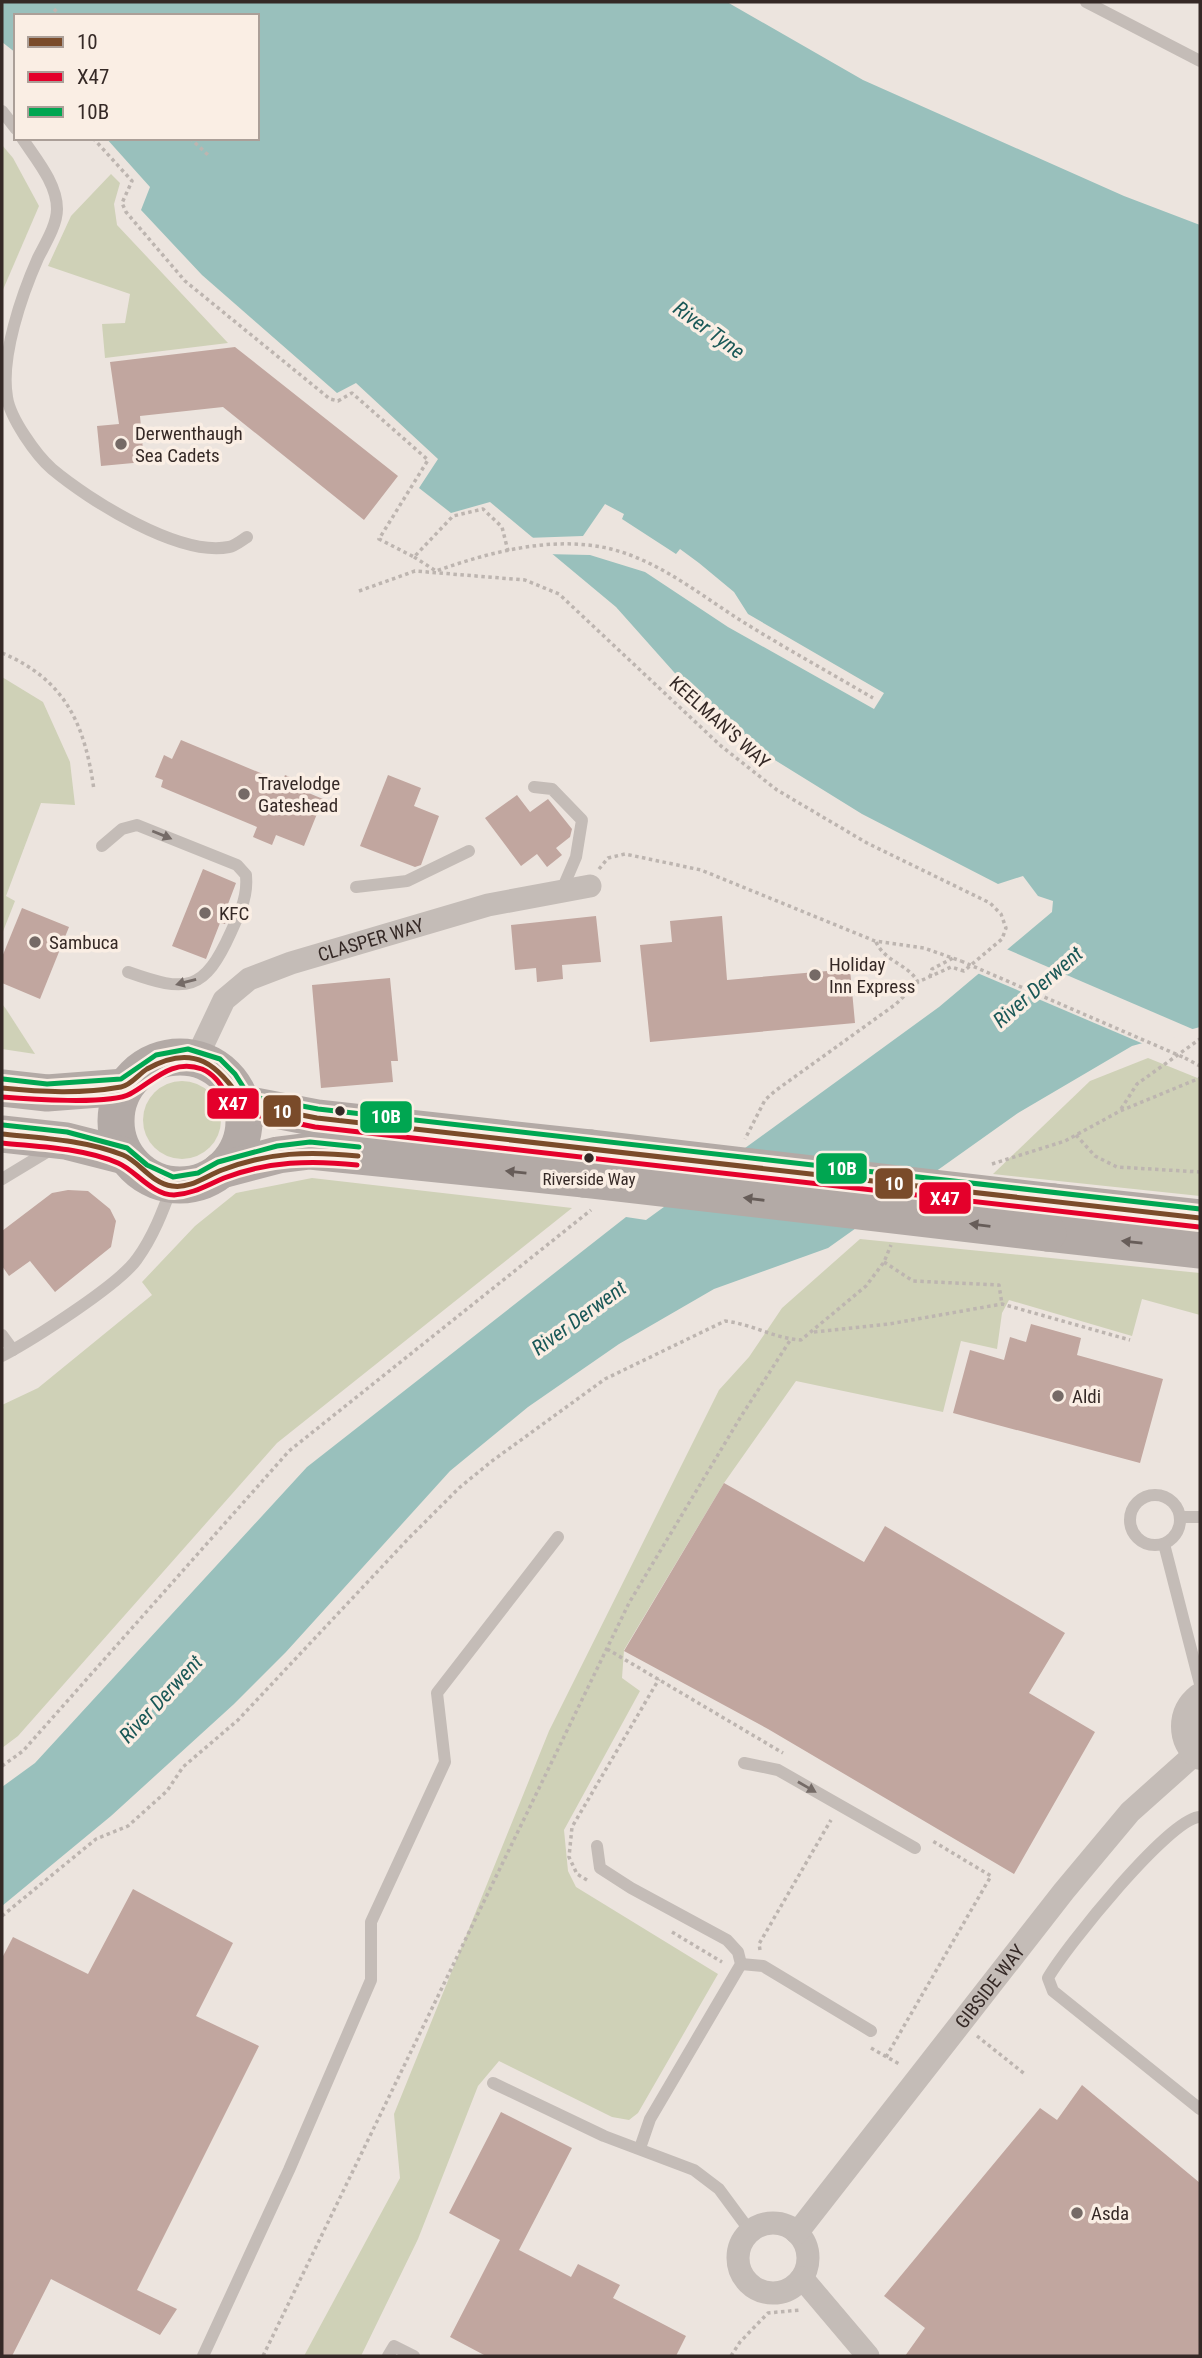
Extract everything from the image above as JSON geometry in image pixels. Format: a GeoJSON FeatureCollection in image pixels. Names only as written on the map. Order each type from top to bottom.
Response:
{"type":"FeatureCollection","features":[{"type":"Feature","properties":{"kind":"main road"},"geometry":{"type":"LineString","coordinates":[[125,1157],[118,1134],[116,1109],[125,1087],[141,1071],[163,1060],[196,1059],[214,1066],[226,1076],[244,1104],[244,1127],[237,1151],[221,1170]]}},
{"type":"Feature","properties":{"kind":"main road"},"geometry":{"type":"LineString","coordinates":[[2,1088],[47,1093],[125,1087]]}},
{"type":"Feature","properties":{"kind":"main road"},"geometry":{"type":"LineString","coordinates":[[244,1104],[591,1177]]}},
{"type":"Feature","properties":{"kind":"main road"},"geometry":{"type":"LineString","coordinates":[[2,1134],[66,1140],[125,1157],[142,1172],[172,1186],[201,1181],[221,1170],[278,1155],[310,1151],[1050,1217],[1200,1218]]}},
{"type":"Feature","properties":{"kind":"main road"},"geometry":{"type":"LineString","coordinates":[[1050,1217],[1200,1250]]}},
{"type":"Feature","properties":{"kind":"street","name":"CLASPER WAY"},"geometry":{"type":"LineString","coordinates":[[196,1059],[224,1000],[249,979],[291,963],[488,905],[590,886]]}},
{"type":"Feature","properties":{"kind":"street","name":"GIBSIDE WAY"},"geometry":{"type":"LineString","coordinates":[[797,2233],[1072,1881],[1130,1812],[1198,1754],[1185,1733],[1184,1722],[1188,1711],[1200,1697]]}},
{"type":"Feature","properties":{"kind":"street"},"geometry":{"type":"LineString","coordinates":[[774,2223],[786,2225],[797,2233],[806,2245],[808,2257],[802,2278],[789,2289],[778,2293],[754,2287],[744,2279],[737,2256],[742,2241],[750,2231],[774,2223]]}},
{"type":"Feature","properties":{"kind":"street"},"geometry":{"type":"LineString","coordinates":[[802,2278],[868,2356]]}},
{"type":"Feature","properties":{"kind":"lane"},"geometry":{"type":"LineString","coordinates":[[1086,2],[1200,61]]}},
{"type":"Feature","properties":{"kind":"lane"},"geometry":{"type":"LineString","coordinates":[[2,111],[14,126]]}},
{"type":"Feature","properties":{"kind":"lane"},"geometry":{"type":"LineString","coordinates":[[23,140],[45,173],[55,195],[58,210],[25,287],[9,346],[7,398],[26,439],[50,468],[136,523],[195,546],[230,547],[247,537]]}},
{"type":"Feature","properties":{"kind":"lane"},"geometry":{"type":"LineString","coordinates":[[534,787],[552,789],[582,820],[576,857],[561,892]]}},
{"type":"Feature","properties":{"kind":"lane"},"geometry":{"type":"LineString","coordinates":[[102,846],[122,830],[137,825],[237,865],[246,875],[248,894],[217,964],[202,978],[179,986],[164,985],[128,972]]}},
{"type":"Feature","properties":{"kind":"lane"},"geometry":{"type":"LineString","coordinates":[[356,887],[407,881],[469,851]]}},
{"type":"Feature","properties":{"kind":"lane"},"geometry":{"type":"LineString","coordinates":[[2,1179],[66,1140]]}},
{"type":"Feature","properties":{"kind":"lane"},"geometry":{"type":"LineString","coordinates":[[2,1335],[7,1353],[99,1293],[136,1261],[161,1217],[172,1186]]}},
{"type":"Feature","properties":{"kind":"lane"},"geometry":{"type":"LineString","coordinates":[[1148,1496],[1160,1496],[1175,1505],[1180,1517],[1178,1530],[1164,1544],[1150,1546],[1134,1535],[1129,1518],[1135,1504],[1148,1496]]}},
{"type":"Feature","properties":{"kind":"lane"},"geometry":{"type":"LineString","coordinates":[[1180,1517],[1200,1517]]}},
{"type":"Feature","properties":{"kind":"lane"},"geometry":{"type":"LineString","coordinates":[[203,2356],[289,2170],[371,1980],[371,1922],[445,1762],[438,1693],[558,1537]]}},
{"type":"Feature","properties":{"kind":"lane"},"geometry":{"type":"LineString","coordinates":[[1164,1544],[1200,1684]]}},
{"type":"Feature","properties":{"kind":"lane"},"geometry":{"type":"LineString","coordinates":[[744,1763],[778,1770],[915,1848]]}},
{"type":"Feature","properties":{"kind":"lane"},"geometry":{"type":"LineString","coordinates":[[1200,1817],[1185,1821],[1128,1876],[1048,1978],[1053,1991],[1200,2109]]}},
{"type":"Feature","properties":{"kind":"lane"},"geometry":{"type":"LineString","coordinates":[[597,1846],[600,1868],[631,1888],[727,1940],[738,1952],[741,1964],[650,2119],[640,2148]]}},
{"type":"Feature","properties":{"kind":"lane"},"geometry":{"type":"LineString","coordinates":[[741,1964],[763,1966],[870,2031]]}},
{"type":"Feature","properties":{"kind":"lane"},"geometry":{"type":"LineString","coordinates":[[493,2083],[594,2132],[694,2170],[719,2189],[750,2231]]}},
{"type":"Feature","properties":{"kind":"lane"},"geometry":{"type":"LineString","coordinates":[[388,2356],[394,2346],[414,2356]]}},
{"type":"Feature","properties":{"kind":"path"},"geometry":{"type":"LineString","coordinates":[[54,9],[59,14]]}},
{"type":"Feature","properties":{"kind":"path"},"geometry":{"type":"LineString","coordinates":[[95,140],[132,181],[122,203],[126,212],[185,281],[330,399],[338,401],[352,393],[428,460],[379,540],[414,556],[436,571],[508,551],[580,545],[628,554],[663,570],[743,622],[873,698]]}},
{"type":"Feature","properties":{"kind":"path"},"geometry":{"type":"LineString","coordinates":[[192,140],[208,155]]}},
{"type":"Feature","properties":{"kind":"path"},"geometry":{"type":"LineString","coordinates":[[414,556],[453,516],[484,509],[502,527],[508,551]]}},
{"type":"Feature","properties":{"kind":"path","name":"KEELMAN'S WAY"},"geometry":{"type":"LineString","coordinates":[[359,591],[415,571],[436,571],[524,580],[559,594],[721,746],[777,790],[867,843],[990,903],[1001,914],[1006,928],[1002,939],[964,971],[951,967],[918,982]]}},
{"type":"Feature","properties":{"kind":"path"},"geometry":{"type":"LineString","coordinates":[[2,653],[61,693],[81,728],[94,790]]}},
{"type":"Feature","properties":{"kind":"path"},"geometry":{"type":"LineString","coordinates":[[590,886],[608,858],[625,854],[701,870],[875,941],[924,948],[961,961],[1200,1066]]}},
{"type":"Feature","properties":{"kind":"path"},"geometry":{"type":"LineString","coordinates":[[741,1146],[765,1100],[896,1003],[918,982],[914,974],[884,955],[875,941]]}},
{"type":"Feature","properties":{"kind":"path"},"geometry":{"type":"LineString","coordinates":[[930,977],[932,969],[953,958]]}},
{"type":"Feature","properties":{"kind":"path"},"geometry":{"type":"LineString","coordinates":[[1200,1039],[1137,1084],[1121,1111],[1200,1078]]}},
{"type":"Feature","properties":{"kind":"path"},"geometry":{"type":"LineString","coordinates":[[1076,1135],[1095,1156],[1117,1167],[1200,1172]]}},
{"type":"Feature","properties":{"kind":"path"},"geometry":{"type":"LineString","coordinates":[[2,1766],[23,1751],[289,1451],[591,1177]]}},
{"type":"Feature","properties":{"kind":"path"},"geometry":{"type":"LineString","coordinates":[[884,1262],[894,1271],[912,1280],[999,1285],[1002,1304]]}},
{"type":"Feature","properties":{"kind":"path"},"geometry":{"type":"LineString","coordinates":[[813,1333],[889,1324],[1002,1304],[1130,1340]]}},
{"type":"Feature","properties":{"kind":"path"},"geometry":{"type":"LineString","coordinates":[[2,1916],[96,1839],[128,1826],[167,1791],[183,1767],[276,1682],[459,1489],[543,1423],[605,1379],[725,1321],[746,1324],[773,1337],[792,1339],[712,1464],[629,1603],[263,2356]]}},
{"type":"Feature","properties":{"kind":"path"},"geometry":{"type":"LineString","coordinates":[[607,1649],[789,1756]]}},
{"type":"Feature","properties":{"kind":"path"},"geometry":{"type":"LineString","coordinates":[[589,1881],[577,1874],[569,1857],[572,1827],[659,1679]]}},
{"type":"Feature","properties":{"kind":"path"},"geometry":{"type":"LineString","coordinates":[[763,1966],[759,1944],[840,1805]]}},
{"type":"Feature","properties":{"kind":"path"},"geometry":{"type":"LineString","coordinates":[[886,2057],[991,1876],[920,1834]]}},
{"type":"Feature","properties":{"kind":"path"},"geometry":{"type":"LineString","coordinates":[[669,1930],[715,1958]]}},
{"type":"Feature","properties":{"kind":"path"},"geometry":{"type":"LineString","coordinates":[[732,2356],[740,2342],[768,2313],[800,2310],[808,2317]]}},
{"type":"Feature","properties":{"kind":"green space"},"geometry":{"type":"Polygon","coordinates":[[[2,145],[13,158],[39,206],[2,292],[2,145]]]}},
{"type":"Feature","properties":{"kind":"green space"},"geometry":{"type":"Polygon","coordinates":[[[111,174],[120,183],[114,204],[117,225],[228,343],[105,358],[102,324],[125,323],[130,294],[48,266],[71,216],[111,174]]]}},
{"type":"Feature","properties":{"kind":"green space"},"geometry":{"type":"Polygon","coordinates":[[[2,677],[43,702],[70,762],[75,805],[41,803],[6,896],[15,901],[2,934],[2,677]]]}},
{"type":"Feature","properties":{"kind":"green space"},"geometry":{"type":"Polygon","coordinates":[[[2,1004],[6,1009],[35,1054],[2,1049],[2,1004]]]}},
{"type":"Feature","properties":{"kind":"green space"},"geometry":{"type":"Polygon","coordinates":[[[1148,1058],[1200,1079],[1200,1196],[993,1174],[1090,1081],[1148,1058]]]}},
{"type":"Feature","properties":{"kind":"green space"},"geometry":{"type":"Polygon","coordinates":[[[182,1081],[197,1084],[210,1092],[218,1105],[221,1120],[218,1135],[210,1148],[197,1156],[182,1159],[167,1156],[154,1148],[146,1135],[143,1120],[146,1105],[154,1092],[167,1084],[182,1081]]]}},
{"type":"Feature","properties":{"kind":"green space"},"geometry":{"type":"Polygon","coordinates":[[[312,1178],[572,1208],[277,1443],[18,1736],[2,1748],[2,1405],[38,1388],[152,1295],[142,1282],[195,1226],[236,1193],[312,1178]]]}},
{"type":"Feature","properties":{"kind":"green space"},"geometry":{"type":"Polygon","coordinates":[[[860,1239],[1200,1273],[1200,1315],[1142,1299],[1132,1336],[1009,1300],[1002,1313],[997,1349],[961,1341],[943,1412],[796,1381],[724,1483],[624,1650],[622,1678],[640,1691],[564,1830],[568,1871],[576,1887],[718,1974],[638,2113],[629,2120],[612,2117],[499,2061],[478,2086],[418,2239],[361,2356],[304,2356],[400,2178],[394,2114],[549,1731],[719,1390],[749,1357],[782,1308],[860,1239]]]}},
{"type":"Feature","properties":{"kind":"water"},"geometry":{"type":"Polygon","coordinates":[[[2,2],[727,2],[863,80],[1124,196],[1200,225],[1200,1027],[1132,1046],[1018,1113],[828,1248],[714,1289],[619,1344],[528,1407],[450,1471],[286,1652],[234,1704],[111,1816],[2,1906],[2,1787],[35,1763],[307,1467],[626,1217],[646,1220],[939,1007],[1052,912],[1053,901],[1038,896],[1023,876],[998,884],[862,814],[757,749],[689,689],[616,607],[490,502],[451,513],[419,488],[438,459],[356,383],[337,393],[202,275],[141,210],[150,187],[108,140],[259,140],[259,14],[14,14],[14,51],[2,42],[2,2]]]}},
{"type":"Feature","properties":{"kind":"pier"},"geometry":{"type":"Polygon","coordinates":[[[605,504],[624,514],[622,519],[676,554],[680,549],[699,563],[734,592],[748,614],[884,693],[874,709],[728,627],[645,572],[590,555],[544,554],[526,538],[583,536],[605,504]]]}},
{"type":"Feature","properties":{"kind":"pier"},"geometry":{"type":"Polygon","coordinates":[[[1004,948],[1197,1031],[1146,1045],[975,972],[1004,948]]]}},
{"type":"Feature","properties":{"kind":"building"},"geometry":{"type":"Polygon","coordinates":[[[235,347],[398,476],[364,520],[223,407],[140,416],[144,462],[101,466],[97,426],[119,424],[110,362],[235,347]]]}},
{"type":"Feature","properties":{"kind":"building","name":"Travelodge Gateshead"},"geometry":{"type":"Polygon","coordinates":[[[181,740],[282,782],[285,775],[302,782],[299,789],[323,799],[304,846],[276,835],[272,845],[253,837],[257,827],[161,787],[163,780],[155,777],[164,755],[172,759],[181,740]]]}},
{"type":"Feature","properties":{"kind":"building"},"geometry":{"type":"Polygon","coordinates":[[[388,775],[421,788],[414,806],[439,816],[421,865],[415,867],[360,846],[388,775]]]}},
{"type":"Feature","properties":{"kind":"building"},"geometry":{"type":"Polygon","coordinates":[[[517,795],[530,812],[548,799],[572,829],[570,837],[556,848],[562,855],[547,867],[537,854],[521,866],[485,818],[517,795]]]}},
{"type":"Feature","properties":{"kind":"building","name":"KFC"},"geometry":{"type":"Polygon","coordinates":[[[203,869],[236,883],[228,904],[232,908],[225,924],[220,923],[206,959],[172,946],[203,869]]]}},
{"type":"Feature","properties":{"kind":"building","name":"Sambuca"},"geometry":{"type":"Polygon","coordinates":[[[22,908],[69,927],[40,999],[2,983],[2,957],[22,908]]]}},
{"type":"Feature","properties":{"kind":"building"},"geometry":{"type":"Polygon","coordinates":[[[596,916],[601,962],[562,965],[563,979],[537,982],[536,968],[515,970],[511,925],[596,916]]]}},
{"type":"Feature","properties":{"kind":"building","name":"Holiday Inn Express"},"geometry":{"type":"Polygon","coordinates":[[[722,916],[727,980],[850,969],[855,1023],[650,1042],[640,945],[672,942],[670,921],[722,916]]]}},
{"type":"Feature","properties":{"kind":"building"},"geometry":{"type":"Polygon","coordinates":[[[390,978],[398,1061],[391,1061],[393,1082],[321,1088],[312,985],[390,978]]]}},
{"type":"Feature","properties":{"kind":"building"},"geometry":{"type":"Polygon","coordinates":[[[68,1190],[88,1191],[110,1209],[116,1221],[111,1247],[55,1292],[30,1261],[9,1276],[2,1266],[2,1231],[52,1193],[68,1190]]]}},
{"type":"Feature","properties":{"kind":"building","name":"Aldi"},"geometry":{"type":"Polygon","coordinates":[[[1031,1324],[1081,1338],[1077,1355],[1163,1379],[1140,1463],[953,1413],[970,1350],[1004,1360],[1010,1337],[1026,1342],[1031,1324]]]}},
{"type":"Feature","properties":{"kind":"building"},"geometry":{"type":"Polygon","coordinates":[[[724,1483],[864,1562],[885,1526],[1065,1633],[1029,1693],[1095,1732],[1014,1874],[768,1729],[624,1651],[724,1483]]]}},
{"type":"Feature","properties":{"kind":"building"},"geometry":{"type":"Polygon","coordinates":[[[133,1889],[233,1943],[196,2016],[259,2046],[137,2290],[177,2309],[160,2335],[51,2279],[12,2356],[2,2356],[2,1958],[13,1937],[88,1974],[133,1889]]]}},
{"type":"Feature","properties":{"kind":"building","name":"Asda"},"geometry":{"type":"Polygon","coordinates":[[[1082,2085],[1200,2183],[1200,2356],[905,2356],[925,2328],[884,2296],[1040,2108],[1057,2120],[1082,2085]]]}},
{"type":"Feature","properties":{"kind":"building"},"geometry":{"type":"Polygon","coordinates":[[[501,2112],[572,2148],[519,2250],[571,2277],[578,2264],[620,2285],[613,2298],[686,2336],[676,2356],[486,2356],[450,2337],[500,2240],[449,2213],[501,2112]]]}},
{"type":"Feature","properties":{"kind":"transit line","name":"10B"},"geometry":{"type":"LineString","coordinates":[[3,1079],[47,1084],[121,1079],[156,1055],[188,1049],[220,1059],[235,1074],[249,1096],[318,1109],[1200,1209]]}},
{"type":"Feature","properties":{"kind":"transit line","name":"10"},"geometry":{"type":"LineString","coordinates":[[2,1088],[61,1092],[121,1087],[164,1061],[192,1058],[215,1069],[244,1104],[317,1118],[1200,1218]]}},
{"type":"Feature","properties":{"kind":"transit line","name":"X47"},"geometry":{"type":"LineString","coordinates":[[2,1097],[68,1100],[120,1097],[172,1069],[191,1066],[202,1069],[215,1078],[241,1112],[315,1127],[1199,1227]]}},
{"type":"Feature","properties":{"kind":"transit line","name":"10B"},"geometry":{"type":"LineString","coordinates":[[3,1125],[67,1132],[127,1148],[147,1165],[173,1177],[198,1173],[218,1162],[277,1146],[310,1142],[359,1147]]}},
{"type":"Feature","properties":{"kind":"transit line","name":"10"},"geometry":{"type":"LineString","coordinates":[[2,1134],[63,1140],[109,1150],[129,1158],[158,1181],[172,1186],[192,1184],[239,1164],[273,1156],[306,1153],[358,1156]]}},
{"type":"Feature","properties":{"kind":"transit line","name":"X47"},"geometry":{"type":"LineString","coordinates":[[2,1143],[61,1149],[105,1158],[124,1166],[158,1191],[174,1195],[194,1191],[241,1172],[274,1165],[307,1162],[357,1165]]}},
{"type":"Feature","properties":{"kind":"place","name":"Derwenthaugh Sea Cadets"},"geometry":{"type":"Point","coordinates":[121,444]}},
{"type":"Feature","properties":{"kind":"place","name":"Travelodge Gateshead"},"geometry":{"type":"Point","coordinates":[244,794]}},
{"type":"Feature","properties":{"kind":"place","name":"KFC"},"geometry":{"type":"Point","coordinates":[205,913]}},
{"type":"Feature","properties":{"kind":"place","name":"Sambuca"},"geometry":{"type":"Point","coordinates":[35,942]}},
{"type":"Feature","properties":{"kind":"place","name":"Holiday Inn Express"},"geometry":{"type":"Point","coordinates":[815,975]}},
{"type":"Feature","properties":{"kind":"place","name":"Riverside Way"},"geometry":{"type":"Point","coordinates":[589,1158]}},
{"type":"Feature","properties":{"kind":"place","name":"Aldi"},"geometry":{"type":"Point","coordinates":[1058,1396]}},
{"type":"Feature","properties":{"kind":"place","name":"Asda"},"geometry":{"type":"Point","coordinates":[1077,2213]}},
{"type":"Feature","properties":{"kind":"water label","name":"River Tyne"},"geometry":{"type":"Point","coordinates":[709,330]}},
{"type":"Feature","properties":{"kind":"water label","name":"River Derwent"},"geometry":{"type":"Point","coordinates":[1038,987]}},
{"type":"Feature","properties":{"kind":"water label","name":"River Derwent"},"geometry":{"type":"Point","coordinates":[579,1318]}},
{"type":"Feature","properties":{"kind":"water label","name":"River Derwent"},"geometry":{"type":"Point","coordinates":[161,1699]}}]}
